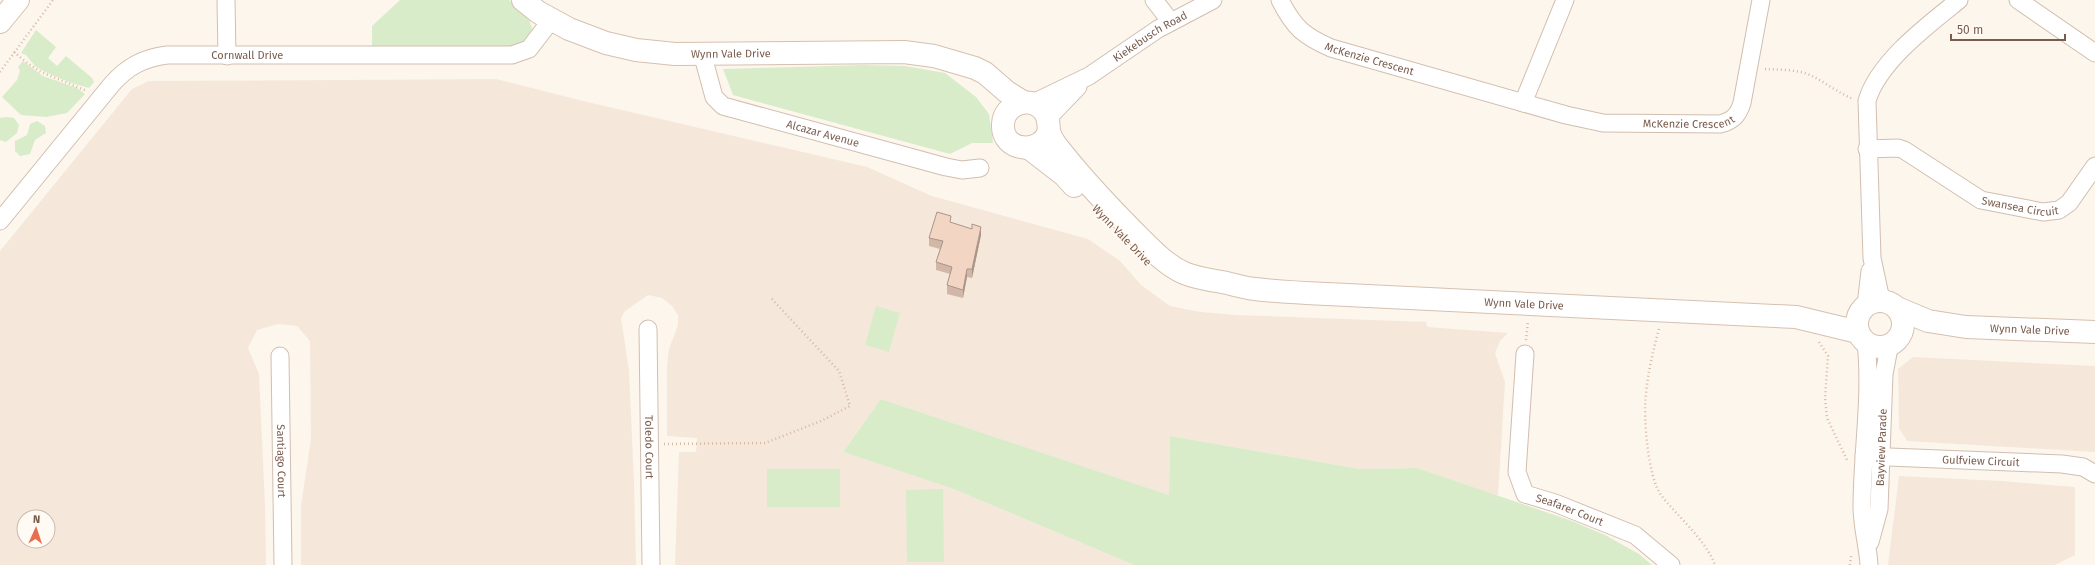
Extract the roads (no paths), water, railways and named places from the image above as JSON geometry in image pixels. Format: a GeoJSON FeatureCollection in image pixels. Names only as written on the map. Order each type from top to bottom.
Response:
{"type":"FeatureCollection","features":[{"type":"Feature","properties":{"kind":"main road"},"geometry":{"type":"LineString","coordinates":[[0,22],[18,0]]}},
{"type":"Feature","properties":{"kind":"main road","name":"Wynn Vale Drive"},"geometry":{"type":"LineString","coordinates":[[523,0],[552,19],[576,31],[621,48],[652,53],[702,54],[904,52],[923,54],[985,73],[1007,92],[1028,103]]}},
{"type":"Feature","properties":{"kind":"main road","name":"Wynn Vale Drive"},"geometry":{"type":"LineString","coordinates":[[949,61],[990,93],[1003,124]]}},
{"type":"Feature","properties":{"kind":"main road"},"geometry":{"type":"LineString","coordinates":[[1028,103],[1043,110],[1048,124],[1042,142],[1029,148],[1015,146],[1009,141],[1004,131],[1003,124],[1005,115],[1011,108],[1028,103]]}},
{"type":"Feature","properties":{"kind":"main road","name":"Wynn Vale Drive"},"geometry":{"type":"LineString","coordinates":[[1048,124],[1055,144],[1074,168],[1162,259],[1183,273],[1253,289]]}},
{"type":"Feature","properties":{"kind":"main road","name":"Wynn Vale Drive"},"geometry":{"type":"LineString","coordinates":[[1029,148],[1064,175],[1145,260],[1160,273],[1182,284],[1210,290],[1222,292],[1253,289],[1801,318],[1876,306],[1928,321],[1966,326],[2095,332]]}},
{"type":"Feature","properties":{"kind":"main road"},"geometry":{"type":"LineString","coordinates":[[1876,306],[1902,316],[1903,325],[1894,341],[1878,347],[1862,337],[1857,320],[1876,306]]}},
{"type":"Feature","properties":{"kind":"main road","name":"Wynn Vale Drive"},"geometry":{"type":"LineString","coordinates":[[1801,318],[1862,337]]}},
{"type":"Feature","properties":{"kind":"main road","name":"Wynn Vale Drive"},"geometry":{"type":"LineString","coordinates":[[1894,341],[1926,331],[1966,326]]}},
{"type":"Feature","properties":{"kind":"street"},"geometry":{"type":"LineString","coordinates":[[226,0],[227,56]]}},
{"type":"Feature","properties":{"kind":"street"},"geometry":{"type":"LineString","coordinates":[[1154,0],[1171,22]]}},
{"type":"Feature","properties":{"kind":"street","name":"Kiekebusch Road"},"geometry":{"type":"LineString","coordinates":[[1028,103],[1089,76],[1171,22],[1213,0]]}},
{"type":"Feature","properties":{"kind":"street","name":"McKenzie Crescent"},"geometry":{"type":"LineString","coordinates":[[1280,0],[1292,21],[1311,39],[1332,48],[1523,103],[1603,123],[1720,124],[1728,122],[1739,111],[1742,103],[1761,0]]}},
{"type":"Feature","properties":{"kind":"street"},"geometry":{"type":"LineString","coordinates":[[1523,103],[1565,0]]}},
{"type":"Feature","properties":{"kind":"street"},"geometry":{"type":"LineString","coordinates":[[1876,306],[1872,258],[1866,104],[1875,83],[1910,41],[1959,0]]}},
{"type":"Feature","properties":{"kind":"street"},"geometry":{"type":"LineString","coordinates":[[2018,0],[2095,52]]}},
{"type":"Feature","properties":{"kind":"street","name":"Cornwall Drive"},"geometry":{"type":"LineString","coordinates":[[0,221],[122,72],[142,61],[153,57],[167,55],[512,55],[529,49],[552,19]]}},
{"type":"Feature","properties":{"kind":"street","name":"Alcazar Avenue"},"geometry":{"type":"LineString","coordinates":[[702,54],[711,91],[718,102],[723,106],[946,167],[962,170],[980,168]]}},
{"type":"Feature","properties":{"kind":"street","name":"Kiekebusch Road"},"geometry":{"type":"LineString","coordinates":[[1048,124],[1063,101],[1089,76]]}},
{"type":"Feature","properties":{"kind":"street","name":"Swansea Circuit"},"geometry":{"type":"LineString","coordinates":[[1867,149],[1898,148],[1904,150],[1981,200],[2043,212],[2059,210],[2069,203],[2095,166]]}},
{"type":"Feature","properties":{"kind":"street","name":"Toledo Court"},"geometry":{"type":"LineString","coordinates":[[648,329],[651,565]]}},
{"type":"Feature","properties":{"kind":"street","name":"Bayview Parade"},"geometry":{"type":"LineString","coordinates":[[1862,337],[1869,374],[1872,456],[1879,509],[1869,557]]}},
{"type":"Feature","properties":{"kind":"street","name":"Bayview Parade"},"geometry":{"type":"LineString","coordinates":[[1869,557],[1862,509],[1863,481],[1872,456],[1884,374],[1894,341]]}},
{"type":"Feature","properties":{"kind":"street","name":"Seafarer Court"},"geometry":{"type":"LineString","coordinates":[[1525,354],[1517,472],[1525,494],[1555,503],[1635,535],[1671,565]]}},
{"type":"Feature","properties":{"kind":"street","name":"Santiago Court"},"geometry":{"type":"LineString","coordinates":[[280,356],[283,565]]}},
{"type":"Feature","properties":{"kind":"street","name":"Gulfview Circuit"},"geometry":{"type":"LineString","coordinates":[[1872,456],[2062,464],[2084,467],[2095,474]]}}]}
